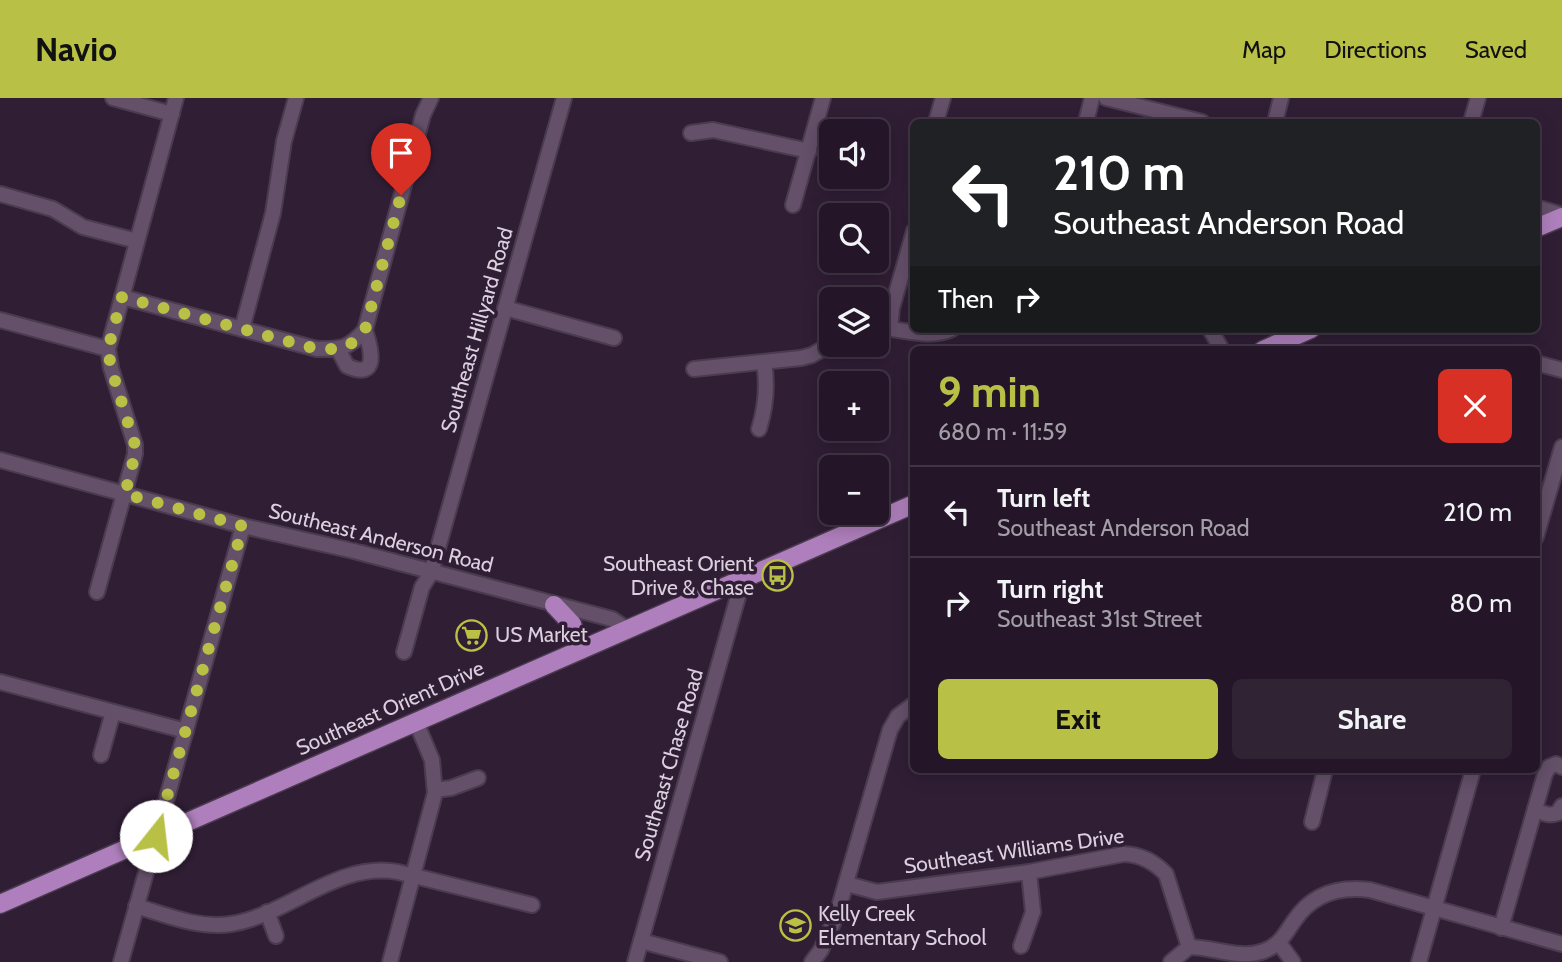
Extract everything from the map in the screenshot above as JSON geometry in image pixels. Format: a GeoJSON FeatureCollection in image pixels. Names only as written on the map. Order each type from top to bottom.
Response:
{"type":"FeatureCollection","features":[{"type":"Feature","properties":{"kind":"main road"},"geometry":{"type":"LineString","coordinates":[[1540,226],[1562,216]]}},
{"type":"Feature","properties":{"kind":"main road"},"geometry":{"type":"LineString","coordinates":[[1272,346],[1302,333]]}},
{"type":"Feature","properties":{"kind":"main road","name":"Southeast Orient Drive"},"geometry":{"type":"LineString","coordinates":[[0,904],[910,506]]}},
{"type":"Feature","properties":{"kind":"main road"},"geometry":{"type":"LineString","coordinates":[[554,605],[572,624],[580,650]]}},
{"type":"Feature","properties":{"kind":"street"},"geometry":{"type":"LineString","coordinates":[[113,98],[172,114]]}},
{"type":"Feature","properties":{"kind":"street"},"geometry":{"type":"LineString","coordinates":[[97,592],[135,454],[135,445],[111,368],[108,349],[176,98]]}},
{"type":"Feature","properties":{"kind":"street"},"geometry":{"type":"LineString","coordinates":[[242,329],[273,213],[284,141],[296,98]]}},
{"type":"Feature","properties":{"kind":"street"},"geometry":{"type":"LineString","coordinates":[[344,347],[347,366],[359,370],[370,363],[372,354],[365,330],[423,115],[431,98]]}},
{"type":"Feature","properties":{"kind":"street","name":"Southeast Hillyard Road"},"geometry":{"type":"LineString","coordinates":[[404,652],[422,587],[431,573],[564,98]]}},
{"type":"Feature","properties":{"kind":"street"},"geometry":{"type":"LineString","coordinates":[[793,205],[823,98]]}},
{"type":"Feature","properties":{"kind":"street"},"geometry":{"type":"LineString","coordinates":[[937,119],[943,98]]}},
{"type":"Feature","properties":{"kind":"street"},"geometry":{"type":"LineString","coordinates":[[1087,119],[1093,98]]}},
{"type":"Feature","properties":{"kind":"street"},"geometry":{"type":"LineString","coordinates":[[1106,98],[1190,119]]}},
{"type":"Feature","properties":{"kind":"street"},"geometry":{"type":"LineString","coordinates":[[1276,119],[1281,98]]}},
{"type":"Feature","properties":{"kind":"street"},"geometry":{"type":"LineString","coordinates":[[1472,119],[1478,98]]}},
{"type":"Feature","properties":{"kind":"street"},"geometry":{"type":"LineString","coordinates":[[691,133],[713,130],[809,151]]}},
{"type":"Feature","properties":{"kind":"street"},"geometry":{"type":"LineString","coordinates":[[0,194],[53,209],[83,227],[137,241]]}},
{"type":"Feature","properties":{"kind":"street"},"geometry":{"type":"LineString","coordinates":[[1540,208],[1562,216]]}},
{"type":"Feature","properties":{"kind":"street"},"geometry":{"type":"LineString","coordinates":[[889,315],[910,245]]}},
{"type":"Feature","properties":{"kind":"street"},"geometry":{"type":"LineString","coordinates":[[122,297],[317,349],[344,347],[365,330]]}},
{"type":"Feature","properties":{"kind":"street"},"geometry":{"type":"LineString","coordinates":[[505,308],[614,338]]}},
{"type":"Feature","properties":{"kind":"street"},"geometry":{"type":"LineString","coordinates":[[0,320],[108,349]]}},
{"type":"Feature","properties":{"kind":"street"},"geometry":{"type":"LineString","coordinates":[[889,329],[910,332]]}},
{"type":"Feature","properties":{"kind":"street"},"geometry":{"type":"LineString","coordinates":[[914,333],[942,333]]}},
{"type":"Feature","properties":{"kind":"street"},"geometry":{"type":"LineString","coordinates":[[694,369],[764,363],[812,355],[819,351]]}},
{"type":"Feature","properties":{"kind":"street"},"geometry":{"type":"LineString","coordinates":[[759,429],[766,403],[764,363]]}},
{"type":"Feature","properties":{"kind":"street"},"geometry":{"type":"LineString","coordinates":[[1540,364],[1562,370]]}},
{"type":"Feature","properties":{"kind":"street"},"geometry":{"type":"LineString","coordinates":[[1540,523],[1562,447]]}},
{"type":"Feature","properties":{"kind":"street","name":"Southeast Anderson Road"},"geometry":{"type":"LineString","coordinates":[[0,460],[243,526],[354,551],[612,619],[627,629]]}},
{"type":"Feature","properties":{"kind":"street"},"geometry":{"type":"LineString","coordinates":[[121,962],[243,526]]}},
{"type":"Feature","properties":{"kind":"street","name":"Southeast Chase Road"},"geometry":{"type":"LineString","coordinates":[[635,962],[743,579]]}},
{"type":"Feature","properties":{"kind":"street"},"geometry":{"type":"LineString","coordinates":[[0,682],[186,731]]}},
{"type":"Feature","properties":{"kind":"street"},"geometry":{"type":"LineString","coordinates":[[812,962],[829,933],[847,884],[890,730],[898,716],[910,707]]}},
{"type":"Feature","properties":{"kind":"street"},"geometry":{"type":"LineString","coordinates":[[101,755],[113,712]]}},
{"type":"Feature","properties":{"kind":"street"},"geometry":{"type":"LineString","coordinates":[[390,962],[435,790],[432,760],[416,722]]}},
{"type":"Feature","properties":{"kind":"street"},"geometry":{"type":"LineString","coordinates":[[1501,928],[1549,767],[1556,764],[1562,767]]}},
{"type":"Feature","properties":{"kind":"street"},"geometry":{"type":"LineString","coordinates":[[1312,822],[1324,773]]}},
{"type":"Feature","properties":{"kind":"street"},"geometry":{"type":"LineString","coordinates":[[1419,962],[1472,773]]}},
{"type":"Feature","properties":{"kind":"street"},"geometry":{"type":"LineString","coordinates":[[435,790],[451,788],[478,778]]}},
{"type":"Feature","properties":{"kind":"street"},"geometry":{"type":"LineString","coordinates":[[1535,809],[1551,815],[1558,813],[1562,806]]}},
{"type":"Feature","properties":{"kind":"street","name":"Southeast Williams Drive"},"geometry":{"type":"LineString","coordinates":[[847,884],[877,892],[1029,872],[1124,854],[1136,855],[1158,865],[1166,874],[1189,947]]}},
{"type":"Feature","properties":{"kind":"street"},"geometry":{"type":"LineString","coordinates":[[136,906],[192,922],[219,925],[244,921],[363,872],[384,870],[532,905]]}},
{"type":"Feature","properties":{"kind":"street"},"geometry":{"type":"LineString","coordinates":[[1021,946],[1033,912],[1029,872]]}},
{"type":"Feature","properties":{"kind":"street"},"geometry":{"type":"LineString","coordinates":[[1171,962],[1189,947],[1253,954],[1279,943],[1306,907],[1318,897],[1348,888],[1370,890],[1562,944]]}},
{"type":"Feature","properties":{"kind":"street"},"geometry":{"type":"LineString","coordinates":[[267,912],[276,936]]}},
{"type":"Feature","properties":{"kind":"street"},"geometry":{"type":"LineString","coordinates":[[641,941],[720,962]]}},
{"type":"Feature","properties":{"kind":"street"},"geometry":{"type":"LineString","coordinates":[[1279,943],[1293,962]]}},
{"type":"Feature","properties":{"kind":"place","name":"Southeast Orient Drive & Chase"},"geometry":{"type":"Point","coordinates":[777,576]}},
{"type":"Feature","properties":{"kind":"place","name":"US Market"},"geometry":{"type":"Point","coordinates":[472,635]}},
{"type":"Feature","properties":{"kind":"place","name":"Kelly Creek Elementary School"},"geometry":{"type":"Point","coordinates":[795,926]}},
{"type":"Feature","properties":{"kind":"route"},"geometry":{"type":"LineString","coordinates":[[156,836],[243,526],[125,494],[135,445],[111,368],[108,349],[122,297],[317,349],[343,349],[355,342],[365,330],[401,195]]}}]}
